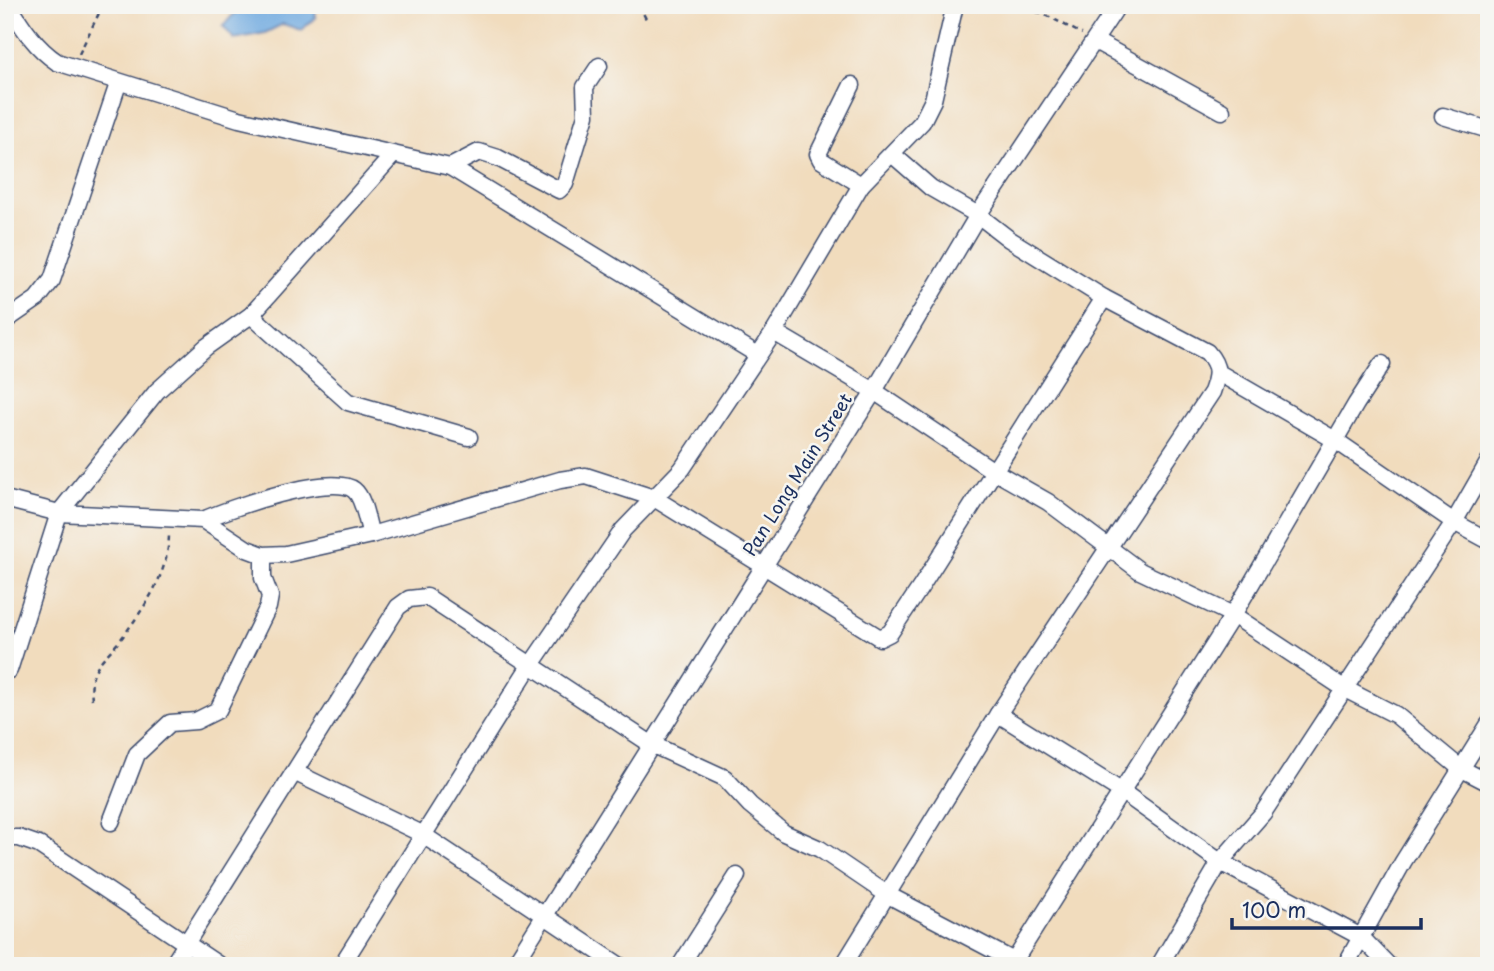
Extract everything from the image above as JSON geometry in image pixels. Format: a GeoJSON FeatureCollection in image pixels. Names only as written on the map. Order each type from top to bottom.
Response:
{"type":"FeatureCollection","features":[{"type":"Feature","properties":{"kind":"street"},"geometry":{"type":"LineString","coordinates":[[9,5],[22,27],[46,54],[57,62],[118,84],[239,119],[450,167],[758,355]]}},
{"type":"Feature","properties":{"kind":"street"},"geometry":{"type":"LineString","coordinates":[[341,966],[530,666],[623,530],[682,469],[774,332],[861,185],[922,122],[933,100],[955,5]]}},
{"type":"Feature","properties":{"kind":"street","name":"Pan Long Main Street"},"geometry":{"type":"LineString","coordinates":[[513,966],[874,391],[978,215],[1118,5]]}},
{"type":"Feature","properties":{"kind":"street"},"geometry":{"type":"LineString","coordinates":[[1095,41],[1222,111]]}},
{"type":"Feature","properties":{"kind":"street"},"geometry":{"type":"LineString","coordinates":[[450,167],[479,152],[498,158],[559,190],[565,184],[586,115],[585,87],[599,65]]}},
{"type":"Feature","properties":{"kind":"street"},"geometry":{"type":"LineString","coordinates":[[5,321],[37,299],[52,280],[118,84]]}},
{"type":"Feature","properties":{"kind":"street"},"geometry":{"type":"LineString","coordinates":[[852,85],[818,154],[821,160],[861,185]]}},
{"type":"Feature","properties":{"kind":"street"},"geometry":{"type":"LineString","coordinates":[[1443,116],[1489,130]]}},
{"type":"Feature","properties":{"kind":"street"},"geometry":{"type":"LineString","coordinates":[[843,966],[998,714],[1212,392],[1219,373],[1215,361],[1207,352],[1104,298],[1000,234],[978,215],[931,188],[892,154]]}},
{"type":"Feature","properties":{"kind":"street"},"geometry":{"type":"LineString","coordinates":[[9,670],[58,513],[157,391],[206,347],[251,315],[300,263],[393,155]]}},
{"type":"Feature","properties":{"kind":"street"},"geometry":{"type":"LineString","coordinates":[[203,520],[247,549],[263,555],[286,554],[371,535],[560,480],[586,476],[654,498],[880,638],[890,633],[992,470],[1052,385],[1104,298]]}},
{"type":"Feature","properties":{"kind":"street"},"geometry":{"type":"LineString","coordinates":[[251,315],[348,402],[469,437]]}},
{"type":"Feature","properties":{"kind":"street"},"geometry":{"type":"LineString","coordinates":[[774,332],[874,391],[992,470],[1048,502],[1140,571],[1233,615],[1345,689],[1396,715],[1460,768],[1489,783]]}},
{"type":"Feature","properties":{"kind":"street"},"geometry":{"type":"LineString","coordinates":[[172,966],[296,773],[398,607],[409,599],[427,597],[651,744],[725,778],[750,805],[784,833],[820,849],[888,895],[1012,963],[1233,615],[1382,364]]}},
{"type":"Feature","properties":{"kind":"street"},"geometry":{"type":"LineString","coordinates":[[1219,373],[1335,440],[1454,522],[1489,541]]}},
{"type":"Feature","properties":{"kind":"street"},"geometry":{"type":"LineString","coordinates":[[1159,966],[1220,862],[1263,813],[1454,522],[1489,461]]}},
{"type":"Feature","properties":{"kind":"street"},"geometry":{"type":"LineString","coordinates":[[5,499],[58,513],[203,520],[245,502],[312,488],[346,486],[357,493],[371,535]]}},
{"type":"Feature","properties":{"kind":"street"},"geometry":{"type":"LineString","coordinates":[[111,822],[137,754],[170,723],[196,721],[218,710],[268,607],[270,596],[263,578],[263,555]]}},
{"type":"Feature","properties":{"kind":"street"},"geometry":{"type":"LineString","coordinates":[[998,714],[1121,791],[1220,862],[1361,937],[1389,966]]}},
{"type":"Feature","properties":{"kind":"street"},"geometry":{"type":"LineString","coordinates":[[1345,966],[1460,768],[1489,724]]}},
{"type":"Feature","properties":{"kind":"street"},"geometry":{"type":"LineString","coordinates":[[296,773],[423,836],[620,966]]}},
{"type":"Feature","properties":{"kind":"street"},"geometry":{"type":"LineString","coordinates":[[5,844],[9,838],[19,838],[39,845],[220,966]]}},
{"type":"Feature","properties":{"kind":"street"},"geometry":{"type":"LineString","coordinates":[[680,966],[737,876]]}},
{"type":"Feature","properties":{"kind":"path"},"geometry":{"type":"LineString","coordinates":[[72,66],[103,5]]}},
{"type":"Feature","properties":{"kind":"path"},"geometry":{"type":"LineString","coordinates":[[639,5],[647,21]]}},
{"type":"Feature","properties":{"kind":"path"},"geometry":{"type":"LineString","coordinates":[[997,5],[1042,13],[1095,41]]}},
{"type":"Feature","properties":{"kind":"path"},"geometry":{"type":"LineString","coordinates":[[92,699],[90,682],[96,665],[123,637],[156,587],[169,555],[169,519]]}},
{"type":"Feature","properties":{"kind":"water"},"geometry":{"type":"Polygon","coordinates":[[[242,5],[317,5],[315,18],[301,30],[283,24],[265,33],[234,39],[223,26],[242,5]]]}}]}
